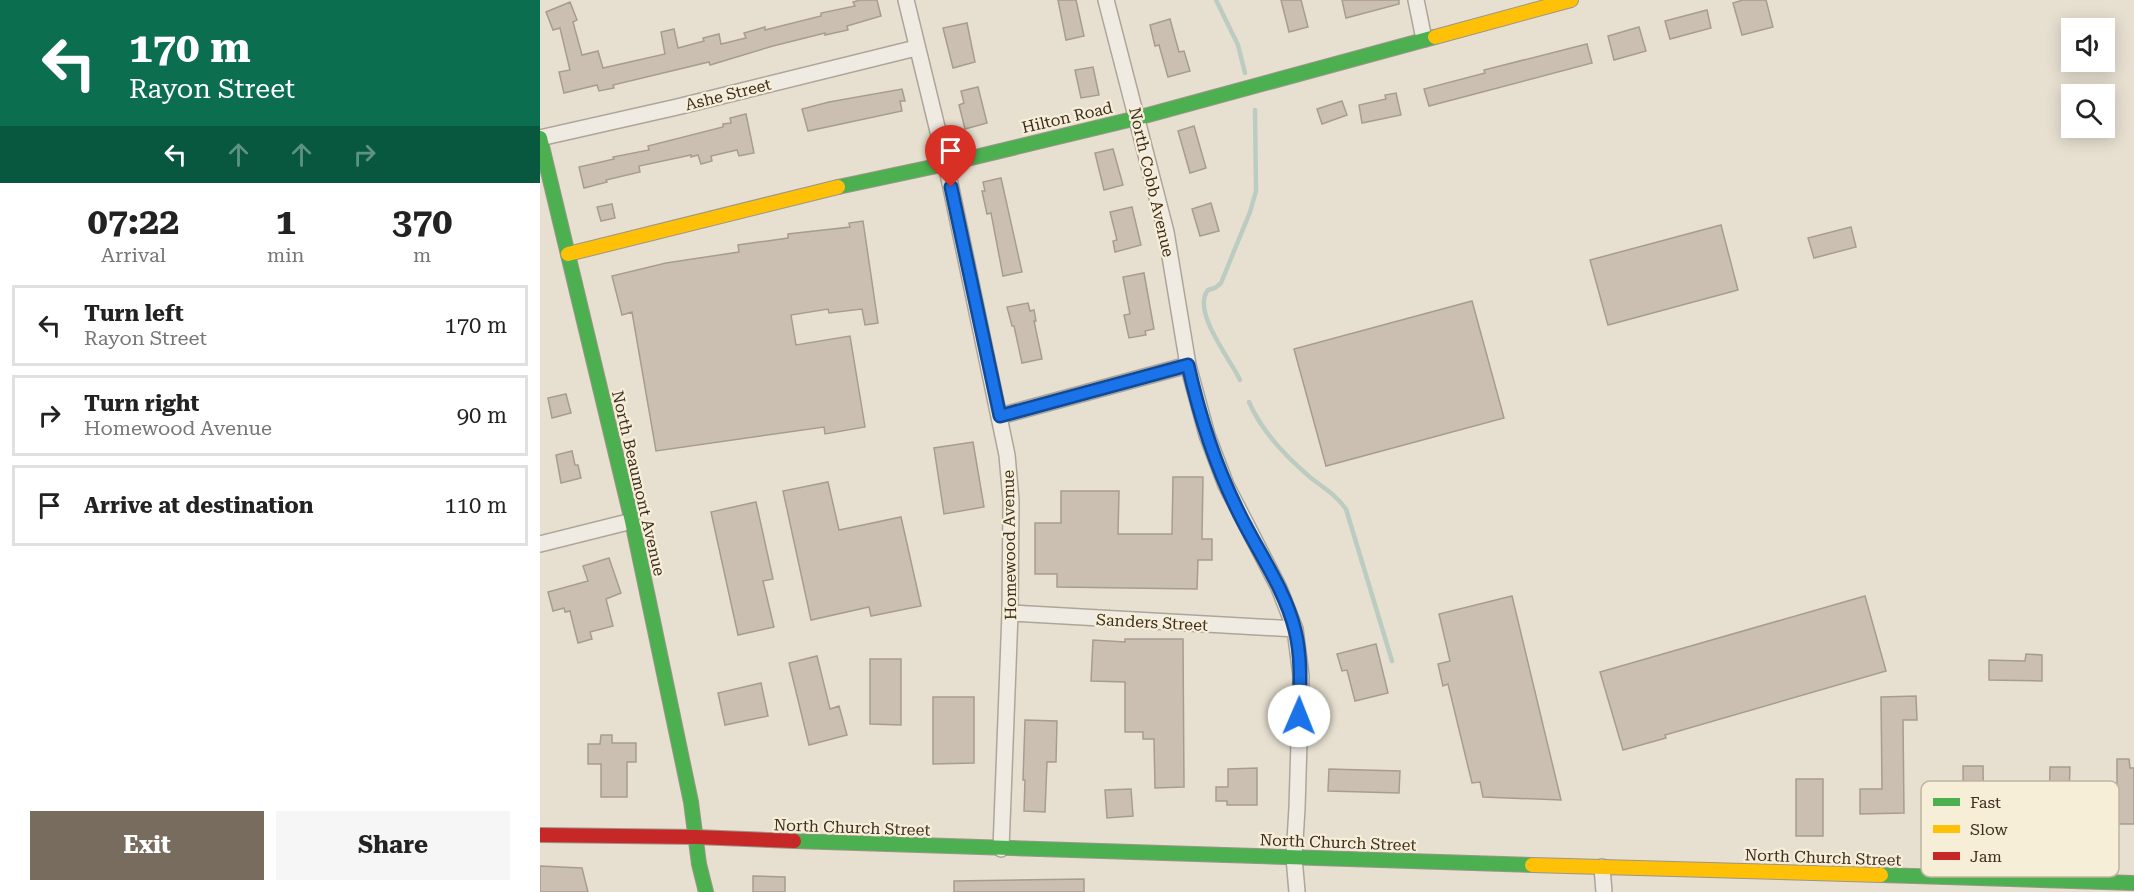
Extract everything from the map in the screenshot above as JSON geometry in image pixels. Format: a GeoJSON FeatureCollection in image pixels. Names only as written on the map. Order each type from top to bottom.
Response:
{"type":"FeatureCollection","features":[{"type":"Feature","properties":{"kind":"street","name":"Homewood Avenue"},"geometry":{"type":"LineString","coordinates":[[906,0],[946,164],[1007,455],[1011,500],[1010,613],[1001,849]]}},
{"type":"Feature","properties":{"kind":"street","name":"North Cobb Avenue"},"geometry":{"type":"LineString","coordinates":[[1106,0],[1166,232],[1188,365],[1207,435],[1226,485],[1279,588],[1295,629],[1300,676],[1297,808],[1293,857],[1297,892]]}},
{"type":"Feature","properties":{"kind":"street"},"geometry":{"type":"LineString","coordinates":[[1416,0],[1424,39]]}},
{"type":"Feature","properties":{"kind":"street","name":"Hilton Road"},"geometry":{"type":"LineString","coordinates":[[568,254],[861,181],[946,164],[1137,118],[1571,0]]}},
{"type":"Feature","properties":{"kind":"street","name":"Ashe Street"},"geometry":{"type":"LineString","coordinates":[[540,138],[916,48]]}},
{"type":"Feature","properties":{"kind":"street","name":"North Beaumont Avenue"},"geometry":{"type":"LineString","coordinates":[[540,138],[632,521],[691,802],[699,864],[706,892]]}},
{"type":"Feature","properties":{"kind":"street"},"geometry":{"type":"LineString","coordinates":[[1000,416],[1188,365]]}},
{"type":"Feature","properties":{"kind":"street"},"geometry":{"type":"LineString","coordinates":[[540,544],[632,521]]}},
{"type":"Feature","properties":{"kind":"street","name":"Sanders Street"},"geometry":{"type":"LineString","coordinates":[[1010,613],[1295,629]]}},
{"type":"Feature","properties":{"kind":"street","name":"North Church Street"},"geometry":{"type":"LineString","coordinates":[[540,835],[696,837],[1001,849],[1921,877]]}},
{"type":"Feature","properties":{"kind":"street"},"geometry":{"type":"LineString","coordinates":[[1602,867],[1604,892]]}},
{"type":"Feature","properties":{"kind":"street","name":"North Church Street"},"geometry":{"type":"LineString","coordinates":[[1934,877],[2134,883]]}},
{"type":"Feature","properties":{"kind":"building"},"geometry":{"type":"Polygon","coordinates":[[[877,0],[881,16],[847,26],[848,30],[825,35],[825,33],[773,46],[710,65],[709,62],[613,85],[614,88],[599,91],[597,85],[564,93],[559,72],[570,70],[560,28],[553,30],[546,12],[570,2],[577,20],[573,22],[582,55],[598,51],[603,68],[665,54],[661,32],[674,29],[678,48],[719,34],[721,44],[746,38],[744,33],[765,27],[765,30],[821,16],[821,13],[855,6],[853,2],[877,0]]]}},
{"type":"Feature","properties":{"kind":"building"},"geometry":{"type":"Polygon","coordinates":[[[1058,0],[1076,0],[1084,36],[1066,40],[1058,0]]]}},
{"type":"Feature","properties":{"kind":"building"},"geometry":{"type":"Polygon","coordinates":[[[1281,0],[1301,0],[1308,27],[1289,32],[1281,0]]]}},
{"type":"Feature","properties":{"kind":"building"},"geometry":{"type":"Polygon","coordinates":[[[1342,0],[1399,0],[1399,4],[1346,18],[1342,0]]]}},
{"type":"Feature","properties":{"kind":"building"},"geometry":{"type":"Polygon","coordinates":[[[1743,0],[1766,0],[1773,27],[1742,35],[1733,3],[1743,0]]]}},
{"type":"Feature","properties":{"kind":"building"},"geometry":{"type":"Polygon","coordinates":[[[1707,10],[1711,28],[1670,39],[1665,21],[1707,10]]]}},
{"type":"Feature","properties":{"kind":"building"},"geometry":{"type":"Polygon","coordinates":[[[1170,19],[1179,52],[1184,51],[1190,71],[1168,77],[1159,45],[1155,46],[1150,25],[1170,19]]]}},
{"type":"Feature","properties":{"kind":"building"},"geometry":{"type":"Polygon","coordinates":[[[967,23],[975,62],[953,68],[943,28],[967,23]]]}},
{"type":"Feature","properties":{"kind":"building"},"geometry":{"type":"Polygon","coordinates":[[[1639,27],[1646,51],[1614,60],[1608,36],[1639,27]]]}},
{"type":"Feature","properties":{"kind":"building"},"geometry":{"type":"Polygon","coordinates":[[[1587,44],[1592,63],[1429,106],[1424,89],[1485,73],[1484,70],[1587,44]]]}},
{"type":"Feature","properties":{"kind":"building"},"geometry":{"type":"Polygon","coordinates":[[[1093,67],[1099,95],[1081,98],[1075,70],[1093,67]]]}},
{"type":"Feature","properties":{"kind":"building"},"geometry":{"type":"Polygon","coordinates":[[[978,87],[987,123],[965,129],[959,105],[964,103],[961,91],[978,87]]]}},
{"type":"Feature","properties":{"kind":"building"},"geometry":{"type":"Polygon","coordinates":[[[902,89],[905,101],[900,101],[902,111],[808,131],[802,109],[902,89]]]}},
{"type":"Feature","properties":{"kind":"building"},"geometry":{"type":"Polygon","coordinates":[[[1396,93],[1401,115],[1362,123],[1359,105],[1386,99],[1385,95],[1396,93]]]}},
{"type":"Feature","properties":{"kind":"building"},"geometry":{"type":"Polygon","coordinates":[[[1342,101],[1347,115],[1322,124],[1317,109],[1342,101]]]}},
{"type":"Feature","properties":{"kind":"building"},"geometry":{"type":"Polygon","coordinates":[[[746,114],[754,153],[739,156],[737,150],[711,156],[712,161],[701,164],[698,155],[691,157],[691,155],[639,166],[640,172],[584,188],[579,167],[649,150],[648,146],[723,127],[723,124],[731,123],[730,118],[746,114]]]}},
{"type":"Feature","properties":{"kind":"building"},"geometry":{"type":"Polygon","coordinates":[[[1194,126],[1206,168],[1190,173],[1178,131],[1194,126]]]}},
{"type":"Feature","properties":{"kind":"building"},"geometry":{"type":"Polygon","coordinates":[[[1113,149],[1123,185],[1104,190],[1095,153],[1113,149]]]}},
{"type":"Feature","properties":{"kind":"building"},"geometry":{"type":"Polygon","coordinates":[[[1001,178],[1022,272],[1003,276],[991,213],[987,214],[982,191],[985,191],[983,182],[1001,178]]]}},
{"type":"Feature","properties":{"kind":"building"},"geometry":{"type":"Polygon","coordinates":[[[1211,203],[1219,231],[1200,236],[1192,209],[1211,203]]]}},
{"type":"Feature","properties":{"kind":"building"},"geometry":{"type":"Polygon","coordinates":[[[612,204],[615,218],[601,221],[597,207],[612,204]]]}},
{"type":"Feature","properties":{"kind":"building"},"geometry":{"type":"Polygon","coordinates":[[[1132,207],[1141,245],[1115,252],[1113,241],[1117,240],[1110,212],[1132,207]]]}},
{"type":"Feature","properties":{"kind":"building"},"geometry":{"type":"Polygon","coordinates":[[[863,221],[878,323],[865,325],[862,309],[829,313],[828,309],[791,315],[796,345],[850,336],[865,427],[825,434],[824,427],[656,451],[632,312],[622,315],[612,276],[666,263],[739,252],[738,245],[788,238],[788,234],[850,227],[849,223],[863,221]]]}},
{"type":"Feature","properties":{"kind":"building"},"geometry":{"type":"Polygon","coordinates":[[[1721,225],[1738,290],[1608,325],[1590,260],[1721,225]]]}},
{"type":"Feature","properties":{"kind":"building"},"geometry":{"type":"Polygon","coordinates":[[[1851,227],[1856,247],[1814,258],[1808,238],[1851,227]]]}},
{"type":"Feature","properties":{"kind":"building"},"geometry":{"type":"Polygon","coordinates":[[[1144,273],[1154,329],[1145,331],[1146,335],[1129,338],[1124,315],[1130,314],[1123,277],[1144,273]]]}},
{"type":"Feature","properties":{"kind":"building"},"geometry":{"type":"Polygon","coordinates":[[[1472,301],[1504,418],[1326,466],[1294,349],[1472,301]]]}},
{"type":"Feature","properties":{"kind":"building"},"geometry":{"type":"Polygon","coordinates":[[[1028,303],[1030,311],[1034,310],[1042,359],[1022,363],[1014,326],[1012,326],[1007,307],[1028,303]]]}},
{"type":"Feature","properties":{"kind":"building"},"geometry":{"type":"Polygon","coordinates":[[[566,394],[571,413],[552,418],[548,398],[566,394]]]}},
{"type":"Feature","properties":{"kind":"building"},"geometry":{"type":"Polygon","coordinates":[[[973,442],[984,507],[944,514],[934,448],[973,442]]]}},
{"type":"Feature","properties":{"kind":"building"},"geometry":{"type":"Polygon","coordinates":[[[572,451],[581,478],[561,483],[556,455],[572,451]]]}},
{"type":"Feature","properties":{"kind":"building"},"geometry":{"type":"Polygon","coordinates":[[[1173,477],[1203,477],[1202,539],[1212,539],[1212,560],[1198,560],[1197,589],[1057,587],[1057,574],[1035,574],[1035,523],[1061,523],[1061,491],[1119,491],[1118,534],[1172,534],[1173,477]]]}},
{"type":"Feature","properties":{"kind":"building"},"geometry":{"type":"Polygon","coordinates":[[[828,482],[839,530],[901,517],[921,606],[871,616],[869,607],[811,620],[783,491],[828,482]]]}},
{"type":"Feature","properties":{"kind":"building"},"geometry":{"type":"Polygon","coordinates":[[[756,502],[773,579],[763,581],[774,627],[738,635],[711,512],[756,502]]]}},
{"type":"Feature","properties":{"kind":"building"},"geometry":{"type":"Polygon","coordinates":[[[609,558],[621,593],[606,599],[613,626],[590,632],[592,639],[578,643],[570,611],[565,612],[564,608],[553,611],[548,592],[588,581],[583,566],[609,558]]]}},
{"type":"Feature","properties":{"kind":"building"},"geometry":{"type":"Polygon","coordinates":[[[1512,596],[1561,800],[1483,797],[1480,782],[1472,783],[1448,684],[1443,686],[1438,664],[1450,661],[1439,614],[1512,596]]]}},
{"type":"Feature","properties":{"kind":"building"},"geometry":{"type":"Polygon","coordinates":[[[1865,596],[1886,671],[1665,735],[1666,738],[1623,750],[1600,672],[1865,596]]]}},
{"type":"Feature","properties":{"kind":"building"},"geometry":{"type":"Polygon","coordinates":[[[1125,639],[1183,639],[1184,787],[1155,788],[1154,739],[1143,739],[1143,732],[1125,732],[1125,682],[1091,681],[1093,640],[1125,642],[1125,639]]]}},
{"type":"Feature","properties":{"kind":"building"},"geometry":{"type":"Polygon","coordinates":[[[1376,644],[1388,693],[1355,701],[1347,670],[1342,671],[1337,654],[1376,644]]]}},
{"type":"Feature","properties":{"kind":"building"},"geometry":{"type":"Polygon","coordinates":[[[2026,654],[2042,655],[2042,681],[1989,680],[1989,660],[2025,661],[2026,654]]]}},
{"type":"Feature","properties":{"kind":"building"},"geometry":{"type":"Polygon","coordinates":[[[817,656],[830,709],[839,706],[847,735],[809,745],[789,663],[817,656]]]}},
{"type":"Feature","properties":{"kind":"building"},"geometry":{"type":"Polygon","coordinates":[[[870,659],[901,659],[901,725],[870,724],[870,659]]]}},
{"type":"Feature","properties":{"kind":"building"},"geometry":{"type":"Polygon","coordinates":[[[761,683],[768,716],[725,725],[718,693],[761,683]]]}},
{"type":"Feature","properties":{"kind":"building"},"geometry":{"type":"Polygon","coordinates":[[[1916,696],[1917,720],[1903,720],[1904,813],[1860,814],[1860,789],[1882,789],[1881,697],[1916,696]]]}},
{"type":"Feature","properties":{"kind":"building"},"geometry":{"type":"Polygon","coordinates":[[[933,697],[974,697],[974,763],[933,764],[933,697]]]}},
{"type":"Feature","properties":{"kind":"building"},"geometry":{"type":"Polygon","coordinates":[[[1025,720],[1057,721],[1056,762],[1047,762],[1045,812],[1024,811],[1025,720]]]}},
{"type":"Feature","properties":{"kind":"building"},"geometry":{"type":"Polygon","coordinates":[[[601,735],[612,735],[612,743],[636,743],[636,762],[627,762],[627,797],[601,797],[601,764],[588,764],[588,744],[600,744],[601,735]]]}},
{"type":"Feature","properties":{"kind":"building"},"geometry":{"type":"Polygon","coordinates":[[[2117,759],[2129,759],[2130,768],[2134,768],[2134,824],[2119,824],[2119,781],[2117,781],[2117,759]]]}},
{"type":"Feature","properties":{"kind":"building"},"geometry":{"type":"Polygon","coordinates":[[[1963,766],[1983,766],[1983,781],[1963,781],[1963,766]]]}},
{"type":"Feature","properties":{"kind":"building"},"geometry":{"type":"Polygon","coordinates":[[[2050,767],[2070,767],[2069,781],[2050,781],[2050,767]]]}},
{"type":"Feature","properties":{"kind":"building"},"geometry":{"type":"Polygon","coordinates":[[[1257,768],[1257,805],[1227,805],[1227,801],[1216,801],[1216,787],[1228,787],[1228,769],[1257,768]]]}},
{"type":"Feature","properties":{"kind":"building"},"geometry":{"type":"Polygon","coordinates":[[[1329,769],[1400,771],[1399,793],[1328,791],[1329,769]]]}},
{"type":"Feature","properties":{"kind":"building"},"geometry":{"type":"Polygon","coordinates":[[[1796,779],[1823,779],[1823,836],[1796,836],[1796,779]]]}},
{"type":"Feature","properties":{"kind":"building"},"geometry":{"type":"Polygon","coordinates":[[[1131,789],[1133,816],[1107,818],[1105,790],[1131,789]]]}},
{"type":"Feature","properties":{"kind":"building"},"geometry":{"type":"Polygon","coordinates":[[[540,866],[582,868],[588,892],[540,892],[540,866]]]}},
{"type":"Feature","properties":{"kind":"building"},"geometry":{"type":"Polygon","coordinates":[[[753,876],[785,877],[785,892],[753,892],[753,876]]]}},
{"type":"Feature","properties":{"kind":"building"},"geometry":{"type":"Polygon","coordinates":[[[1084,879],[1084,892],[954,892],[954,881],[1084,879]]]}},
{"type":"Feature","properties":{"kind":"waterway"},"geometry":{"type":"LineString","coordinates":[[1216,0],[1238,45],[1245,73]]}},
{"type":"Feature","properties":{"kind":"waterway"},"geometry":{"type":"LineString","coordinates":[[1240,380],[1208,322],[1204,299],[1208,290],[1221,283],[1250,212],[1256,191],[1255,110]]}},
{"type":"Feature","properties":{"kind":"waterway"},"geometry":{"type":"LineString","coordinates":[[1249,402],[1261,424],[1284,453],[1346,509],[1392,661]]}},
{"type":"Feature","properties":{"kind":"traffic: fast"},"geometry":{"type":"LineString","coordinates":[[838,187],[946,164],[1137,118],[1435,37]]}},
{"type":"Feature","properties":{"kind":"traffic: fast"},"geometry":{"type":"LineString","coordinates":[[540,138],[632,521],[691,802],[699,864],[706,892]]}},
{"type":"Feature","properties":{"kind":"traffic: fast"},"geometry":{"type":"LineString","coordinates":[[794,841],[1532,865]]}},
{"type":"Feature","properties":{"kind":"traffic: fast"},"geometry":{"type":"LineString","coordinates":[[1881,875],[1921,876]]}},
{"type":"Feature","properties":{"kind":"traffic: fast"},"geometry":{"type":"LineString","coordinates":[[1944,877],[2134,883]]}},
{"type":"Feature","properties":{"kind":"traffic: slow"},"geometry":{"type":"LineString","coordinates":[[1435,37],[1571,0]]}},
{"type":"Feature","properties":{"kind":"traffic: slow"},"geometry":{"type":"LineString","coordinates":[[568,254],[838,187]]}},
{"type":"Feature","properties":{"kind":"traffic: slow"},"geometry":{"type":"LineString","coordinates":[[1532,865],[1881,875]]}},
{"type":"Feature","properties":{"kind":"traffic: jam"},"geometry":{"type":"LineString","coordinates":[[540,835],[794,841]]}},
{"type":"Feature","properties":{"kind":"route"},"geometry":{"type":"LineString","coordinates":[[951,187],[1000,416],[1188,365],[1207,435],[1226,485],[1279,588],[1295,629],[1299,652],[1299,716]]}}]}
